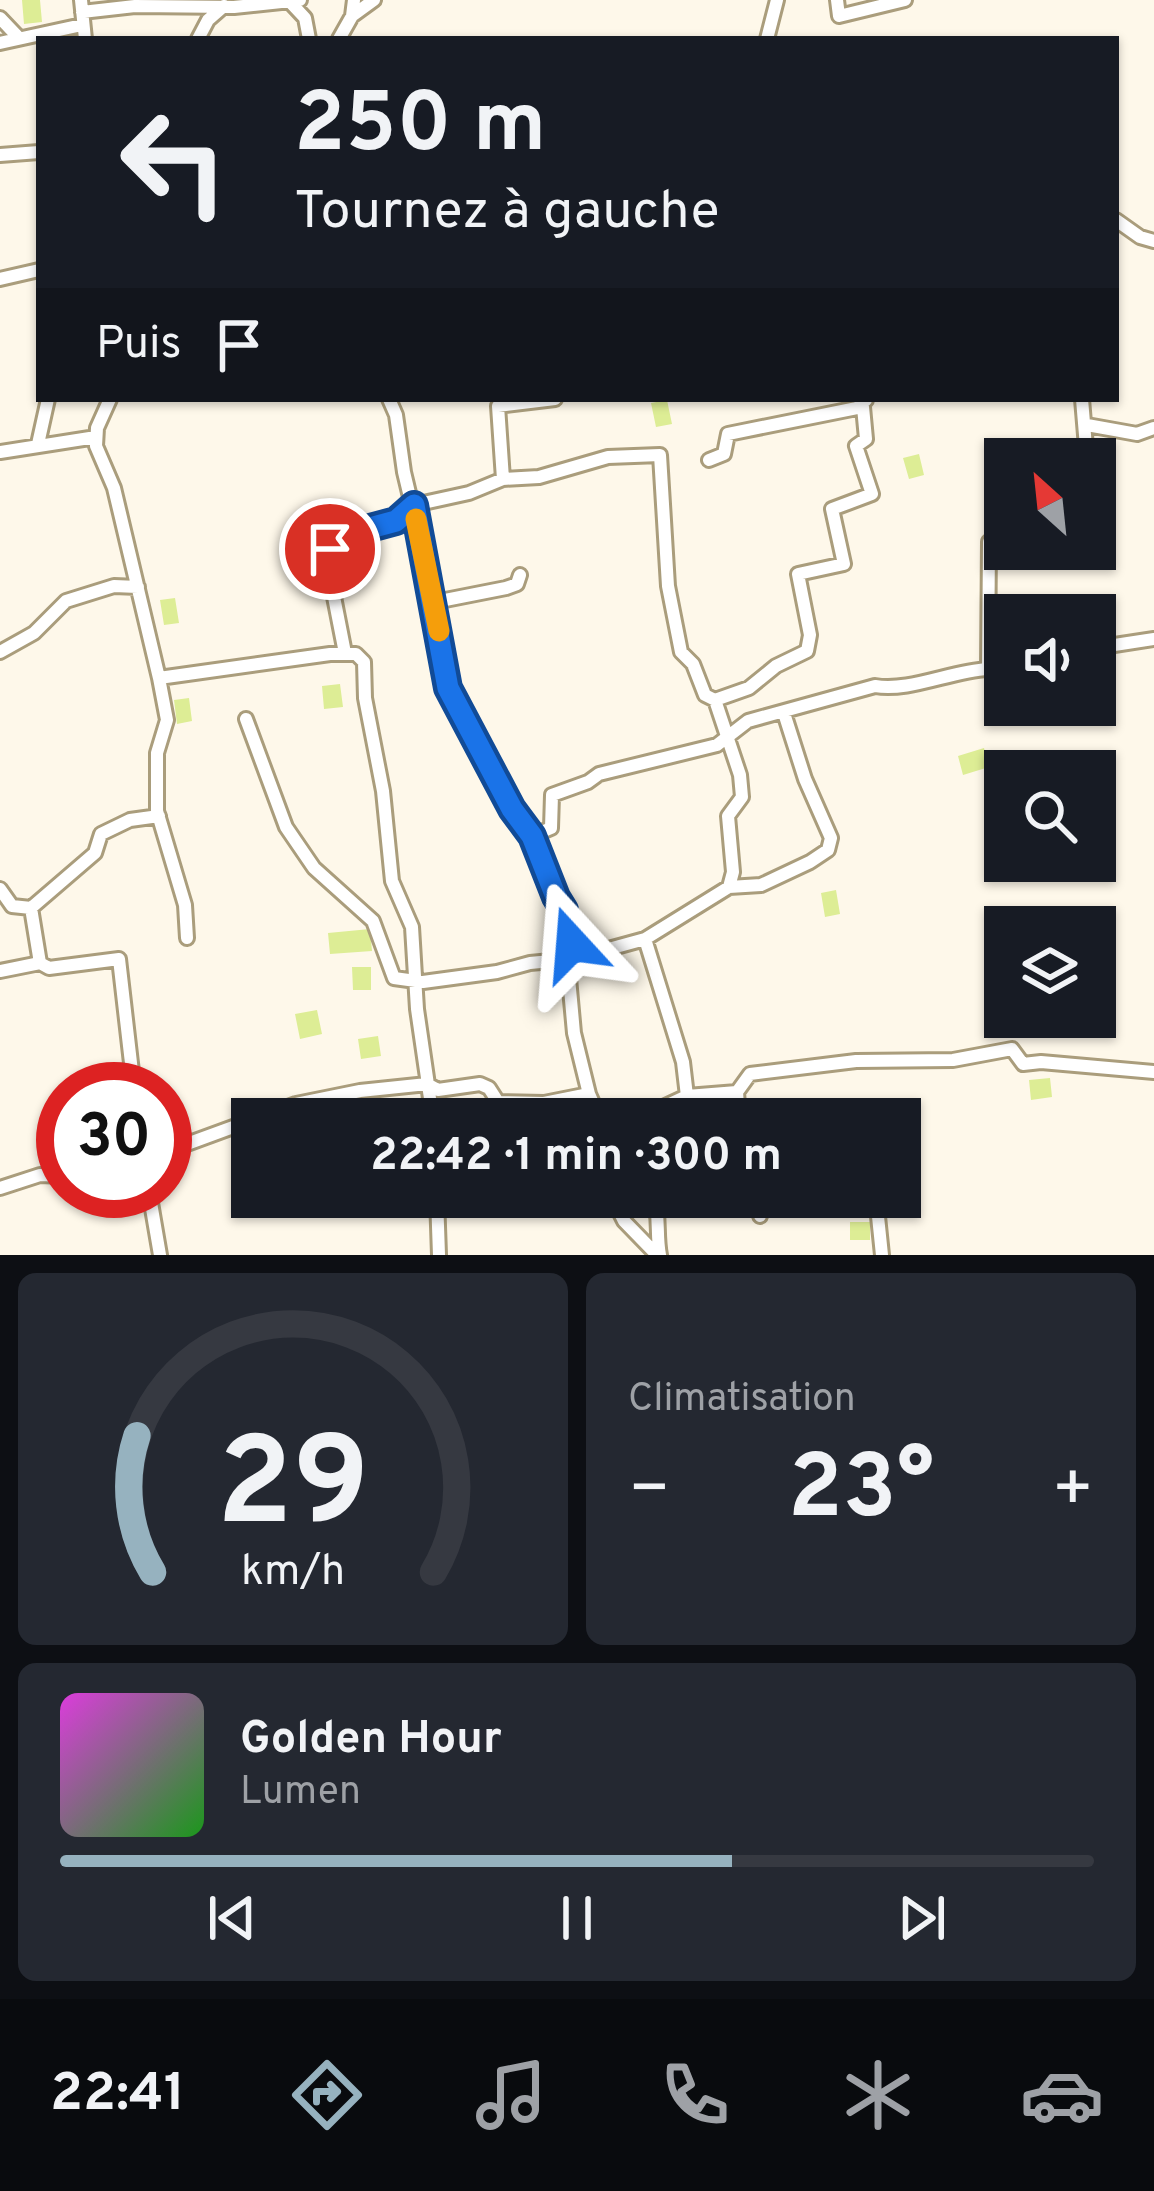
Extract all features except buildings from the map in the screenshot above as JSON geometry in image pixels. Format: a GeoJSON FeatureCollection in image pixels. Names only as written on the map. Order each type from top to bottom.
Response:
{"type":"FeatureCollection","features":[{"type":"Feature","properties":{"kind":"street"},"geometry":{"type":"LineString","coordinates":[[341,36],[352,16],[354,0]]}},
{"type":"Feature","properties":{"kind":"street"},"geometry":{"type":"LineString","coordinates":[[352,16],[374,0]]}},
{"type":"Feature","properties":{"kind":"street"},"geometry":{"type":"LineString","coordinates":[[768,36],[776,0]]}},
{"type":"Feature","properties":{"kind":"street"},"geometry":{"type":"LineString","coordinates":[[837,0],[839,16],[905,0]]}},
{"type":"Feature","properties":{"kind":"street"},"geometry":{"type":"LineString","coordinates":[[42,36],[82,19],[135,6],[295,1],[308,36]]}},
{"type":"Feature","properties":{"kind":"street"},"geometry":{"type":"LineString","coordinates":[[200,36],[224,6]]}},
{"type":"Feature","properties":{"kind":"street"},"geometry":{"type":"LineString","coordinates":[[0,18],[19,38]]}},
{"type":"Feature","properties":{"kind":"street"},"geometry":{"type":"LineString","coordinates":[[0,43],[36,38]]}},
{"type":"Feature","properties":{"kind":"street"},"geometry":{"type":"LineString","coordinates":[[0,155],[36,152]]}},
{"type":"Feature","properties":{"kind":"street"},"geometry":{"type":"LineString","coordinates":[[1119,222],[1154,241]]}},
{"type":"Feature","properties":{"kind":"street"},"geometry":{"type":"LineString","coordinates":[[0,279],[36,271]]}},
{"type":"Feature","properties":{"kind":"street"},"geometry":{"type":"LineString","coordinates":[[38,444],[47,402]]}},
{"type":"Feature","properties":{"kind":"street"},"geometry":{"type":"LineString","coordinates":[[109,402],[96,437],[99,459],[114,488],[167,720],[157,753],[159,816],[185,905],[187,938]]}},
{"type":"Feature","properties":{"kind":"street"},"geometry":{"type":"LineString","coordinates":[[390,402],[435,602],[448,688],[512,809],[532,836],[564,910],[572,959],[568,967],[574,1026],[591,1098]]}},
{"type":"Feature","properties":{"kind":"street"},"geometry":{"type":"LineString","coordinates":[[503,479],[497,406],[530,402]]}},
{"type":"Feature","properties":{"kind":"street"},"geometry":{"type":"LineString","coordinates":[[1083,402],[1087,438]]}},
{"type":"Feature","properties":{"kind":"street"},"geometry":{"type":"LineString","coordinates":[[709,460],[724,454],[725,438],[730,434],[792,424],[864,403],[867,438],[856,446],[872,494],[832,508],[844,564],[798,573],[810,635],[807,651],[776,666],[749,688],[715,700]]}},
{"type":"Feature","properties":{"kind":"street"},"geometry":{"type":"LineString","coordinates":[[1087,425],[1137,434],[1154,428]]}},
{"type":"Feature","properties":{"kind":"street"},"geometry":{"type":"LineString","coordinates":[[0,452],[96,437]]}},
{"type":"Feature","properties":{"kind":"street"},"geometry":{"type":"LineString","coordinates":[[345,653],[327,554],[340,536],[396,521],[414,505],[469,493],[503,479],[539,477],[608,457],[661,455],[668,586],[683,657],[693,664],[705,694],[715,700],[739,767],[742,797],[728,816],[733,872],[729,887]]}},
{"type":"Feature","properties":{"kind":"street"},"geometry":{"type":"LineString","coordinates":[[435,602],[513,586],[520,575]]}},
{"type":"Feature","properties":{"kind":"street"},"geometry":{"type":"LineString","coordinates":[[0,652],[34,633],[66,601],[114,586],[138,587]]}},
{"type":"Feature","properties":{"kind":"street"},"geometry":{"type":"LineString","coordinates":[[1116,651],[1154,639]]}},
{"type":"Feature","properties":{"kind":"street"},"geometry":{"type":"LineString","coordinates":[[159,677],[345,653],[356,654],[364,662],[392,881],[412,927],[429,1098]]}},
{"type":"Feature","properties":{"kind":"street"},"geometry":{"type":"LineString","coordinates":[[532,836],[550,830],[549,799],[554,794],[620,767],[727,741],[745,723],[875,686],[890,688],[952,672],[984,669]]}},
{"type":"Feature","properties":{"kind":"street"},"geometry":{"type":"LineString","coordinates":[[246,718],[265,778],[294,841],[314,868],[373,921],[394,978],[423,982],[572,959],[645,939],[729,887],[770,881],[824,854],[831,843],[784,713]]}},
{"type":"Feature","properties":{"kind":"street"},"geometry":{"type":"LineString","coordinates":[[0,889],[12,907],[31,908],[95,853],[103,832],[130,820],[159,816]]}},
{"type":"Feature","properties":{"kind":"street"},"geometry":{"type":"LineString","coordinates":[[31,908],[40,963]]}},
{"type":"Feature","properties":{"kind":"street"},"geometry":{"type":"LineString","coordinates":[[645,939],[683,1062],[687,1096]]}},
{"type":"Feature","properties":{"kind":"street"},"geometry":{"type":"LineString","coordinates":[[0,971],[40,963],[49,968],[119,959],[131,1062]]}},
{"type":"Feature","properties":{"kind":"street"},"geometry":{"type":"LineString","coordinates":[[738,1098],[750,1073],[856,1061],[953,1060],[1000,1049],[1015,1050],[1021,1064],[1154,1072]]}},
{"type":"Feature","properties":{"kind":"street"},"geometry":{"type":"LineString","coordinates":[[192,1142],[296,1104],[427,1084],[438,1090],[480,1084],[489,1088],[497,1102],[544,1103],[589,1094]]}},
{"type":"Feature","properties":{"kind":"street"},"geometry":{"type":"LineString","coordinates":[[683,1098],[737,1092]]}},
{"type":"Feature","properties":{"kind":"street"},"geometry":{"type":"LineString","coordinates":[[0,1188],[36,1176]]}},
{"type":"Feature","properties":{"kind":"street"},"geometry":{"type":"LineString","coordinates":[[154,1218],[160,1255]]}},
{"type":"Feature","properties":{"kind":"street"},"geometry":{"type":"LineString","coordinates":[[438,1218],[439,1255]]}},
{"type":"Feature","properties":{"kind":"street"},"geometry":{"type":"LineString","coordinates":[[624,1218],[658,1255]]}},
{"type":"Feature","properties":{"kind":"street"},"geometry":{"type":"LineString","coordinates":[[658,1218],[658,1255]]}},
{"type":"Feature","properties":{"kind":"street"},"geometry":{"type":"LineString","coordinates":[[878,1218],[882,1255]]}},
{"type":"Feature","properties":{"kind":"slow traffic"},"geometry":{"type":"LineString","coordinates":[[416,519],[439,631]]}},
{"type":"Feature","properties":{"kind":"route"},"geometry":{"type":"LineString","coordinates":[[330,549],[338,538],[396,521],[414,505],[448,688],[512,809],[529,829],[564,910],[572,944]]}}]}
